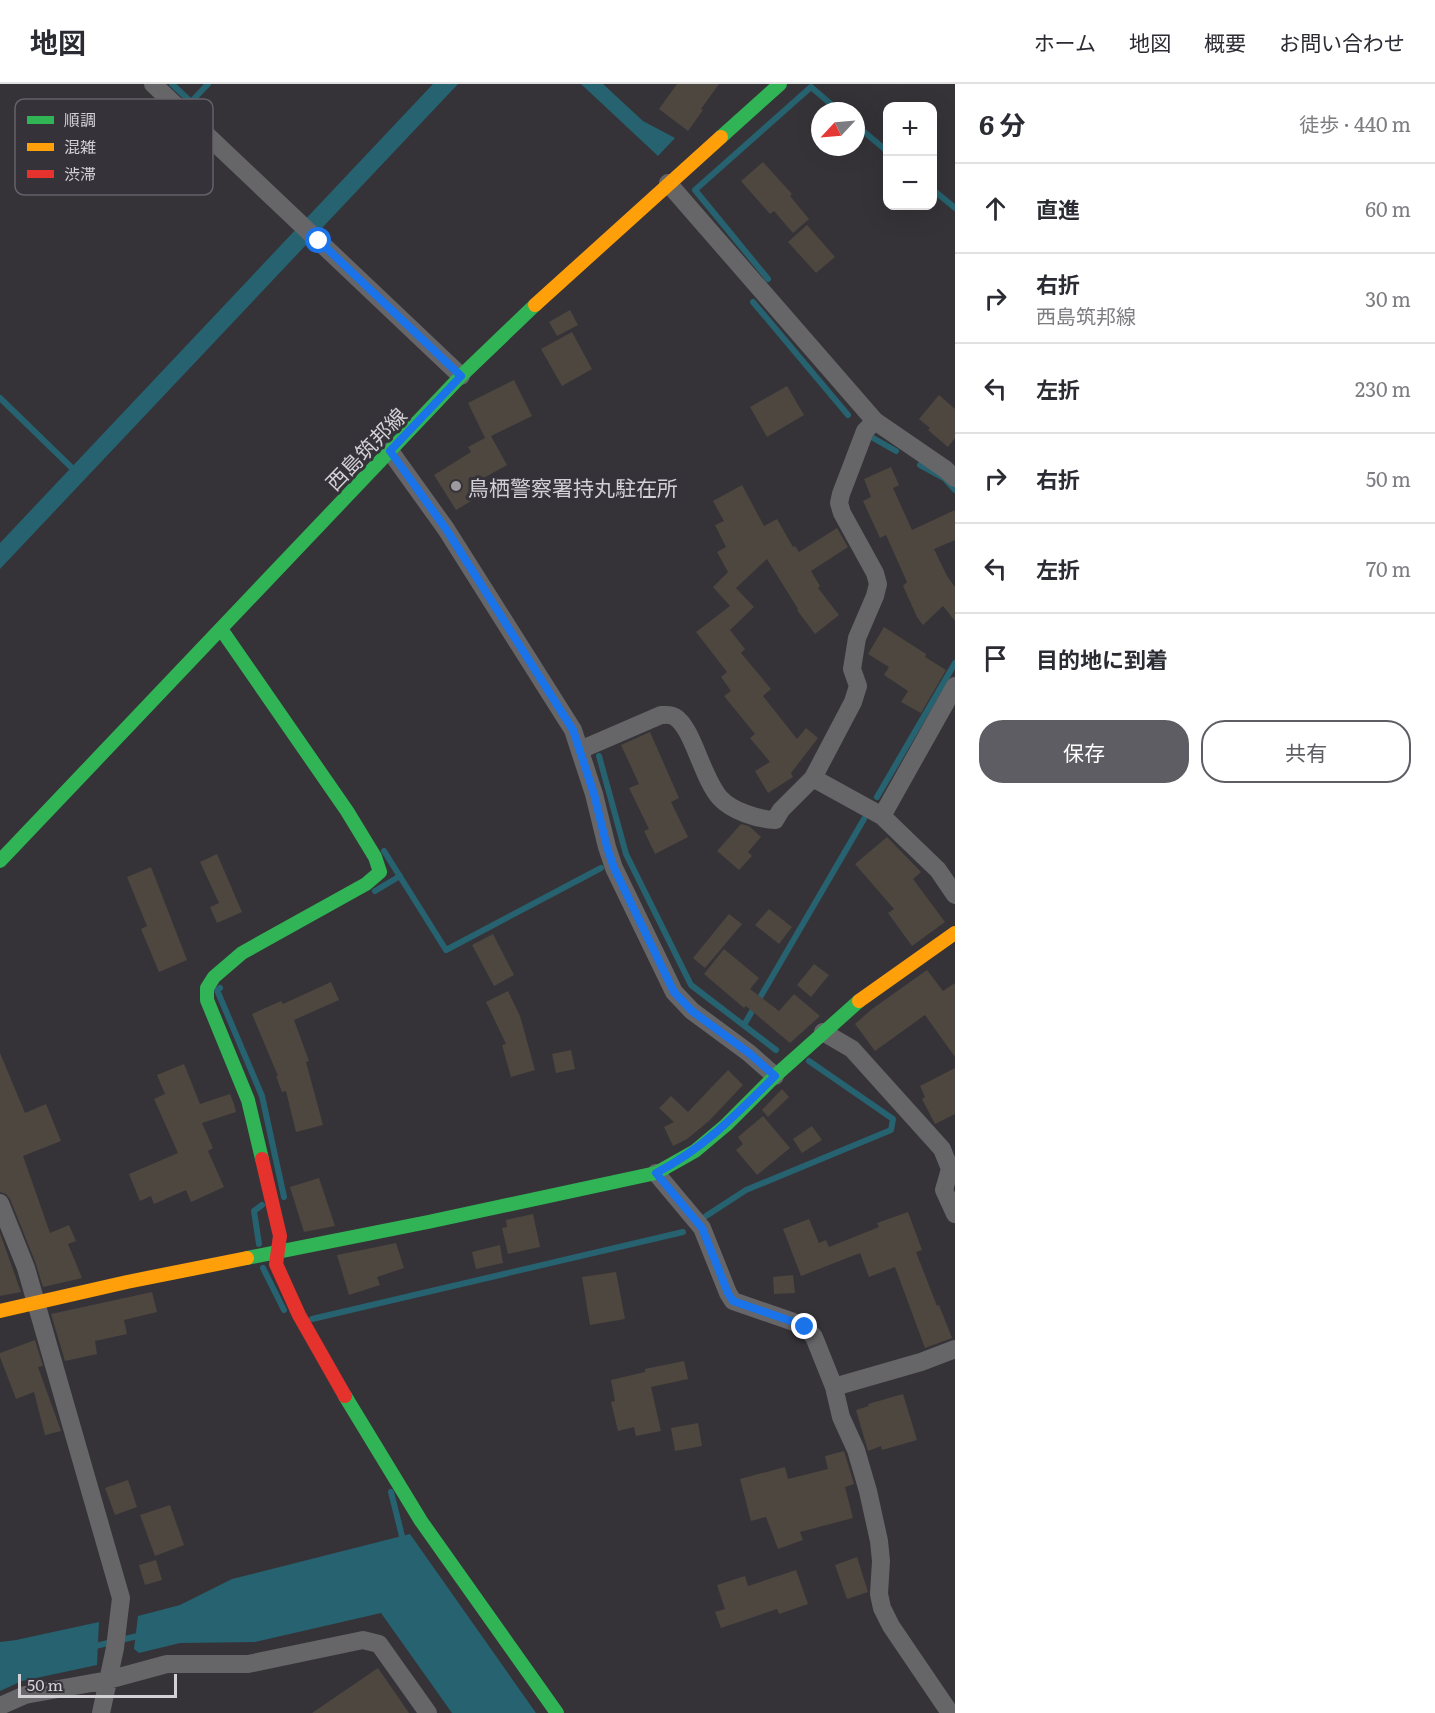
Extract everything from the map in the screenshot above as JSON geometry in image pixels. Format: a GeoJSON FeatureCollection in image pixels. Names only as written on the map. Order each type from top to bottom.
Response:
{"type":"FeatureCollection","features":[{"type":"Feature","properties":{"kind":"street"},"geometry":{"type":"LineString","coordinates":[[153,84],[169,99]]}},
{"type":"Feature","properties":{"kind":"street","name":"西島筑邦線"},"geometry":{"type":"LineString","coordinates":[[0,861],[461,376],[563,278],[780,84]]}},
{"type":"Feature","properties":{"kind":"street"},"geometry":{"type":"LineString","coordinates":[[213,141],[461,376]]}},
{"type":"Feature","properties":{"kind":"street"},"geometry":{"type":"LineString","coordinates":[[668,183],[875,421],[955,478]]}},
{"type":"Feature","properties":{"kind":"street"},"geometry":{"type":"LineString","coordinates":[[580,750],[662,715],[671,715],[684,726],[707,782],[721,800],[763,819],[775,820],[781,810],[813,778],[853,702],[858,686],[852,669],[857,638],[878,584],[875,573],[842,513],[839,503],[865,431],[875,421]]}},
{"type":"Feature","properties":{"kind":"street"},"geometry":{"type":"LineString","coordinates":[[390,451],[446,529],[573,730],[614,868],[674,992],[692,1011],[749,1053],[775,1076]]}},
{"type":"Feature","properties":{"kind":"street"},"geometry":{"type":"LineString","coordinates":[[221,629],[347,811],[375,857],[380,872],[366,885],[242,953],[214,977],[207,988],[207,1000],[248,1100],[280,1236],[276,1264],[321,1356],[421,1521],[557,1713]]}},
{"type":"Feature","properties":{"kind":"street"},"geometry":{"type":"LineString","coordinates":[[882,816],[955,686]]}},
{"type":"Feature","properties":{"kind":"street"},"geometry":{"type":"LineString","coordinates":[[813,778],[882,816],[938,870],[955,895]]}},
{"type":"Feature","properties":{"kind":"street"},"geometry":{"type":"LineString","coordinates":[[0,1311],[127,1282],[428,1222],[656,1173],[694,1151],[726,1125],[775,1076],[862,998],[955,933]]}},
{"type":"Feature","properties":{"kind":"street"},"geometry":{"type":"LineString","coordinates":[[823,1032],[852,1049],[942,1149],[952,1170],[944,1190],[955,1214]]}},
{"type":"Feature","properties":{"kind":"street"},"geometry":{"type":"LineString","coordinates":[[656,1173],[702,1228],[733,1301],[805,1327],[814,1337],[834,1387],[841,1417],[856,1450],[868,1491],[879,1541],[881,1561],[879,1594],[882,1608],[891,1626],[950,1713]]}},
{"type":"Feature","properties":{"kind":"street"},"geometry":{"type":"LineString","coordinates":[[0,1203],[26,1268],[121,1598],[116,1641],[101,1713]]}},
{"type":"Feature","properties":{"kind":"street"},"geometry":{"type":"LineString","coordinates":[[834,1387],[921,1362],[955,1349]]}},
{"type":"Feature","properties":{"kind":"street"},"geometry":{"type":"LineString","coordinates":[[0,1706],[25,1695],[108,1680],[167,1664],[248,1665],[363,1640],[379,1644],[428,1713]]}},
{"type":"Feature","properties":{"kind":"water"},"geometry":{"type":"Polygon","coordinates":[[[433,84],[458,84],[0,569],[0,543],[433,84]]]}},
{"type":"Feature","properties":{"kind":"water"},"geometry":{"type":"Polygon","coordinates":[[[581,84],[603,84],[643,121],[675,138],[658,156],[581,84]]]}},
{"type":"Feature","properties":{"kind":"water"},"geometry":{"type":"Polygon","coordinates":[[[410,1534],[536,1713],[452,1713],[381,1613],[255,1642],[180,1643],[139,1653],[134,1649],[138,1616],[180,1605],[232,1579],[410,1534]]]}},
{"type":"Feature","properties":{"kind":"water"},"geometry":{"type":"Polygon","coordinates":[[[99,1622],[97,1665],[22,1681],[0,1691],[0,1642],[99,1622]]]}},
{"type":"Feature","properties":{"kind":"building"},"geometry":{"type":"Polygon","coordinates":[[[677,84],[719,84],[688,131],[659,109],[677,84]]]}},
{"type":"Feature","properties":{"kind":"building"},"geometry":{"type":"Polygon","coordinates":[[[763,162],[792,194],[790,196],[809,219],[793,233],[774,211],[770,214],[741,181],[763,162]]]}},
{"type":"Feature","properties":{"kind":"building"},"geometry":{"type":"Polygon","coordinates":[[[807,225],[835,257],[816,273],[788,242],[807,225]]]}},
{"type":"Feature","properties":{"kind":"building"},"geometry":{"type":"Polygon","coordinates":[[[570,310],[578,325],[557,336],[549,322],[570,310]]]}},
{"type":"Feature","properties":{"kind":"building"},"geometry":{"type":"Polygon","coordinates":[[[572,332],[592,369],[562,386],[541,349],[572,332]]]}},
{"type":"Feature","properties":{"kind":"building"},"geometry":{"type":"Polygon","coordinates":[[[514,380],[532,416],[491,436],[507,465],[471,485],[478,497],[456,510],[434,475],[471,452],[468,447],[485,438],[468,403],[514,380]]]}},
{"type":"Feature","properties":{"kind":"building"},"geometry":{"type":"Polygon","coordinates":[[[787,386],[804,415],[767,437],[750,407],[787,386]]]}},
{"type":"Feature","properties":{"kind":"building"},"geometry":{"type":"Polygon","coordinates":[[[939,395],[955,409],[955,438],[948,447],[919,419],[939,395]]]}},
{"type":"Feature","properties":{"kind":"building"},"geometry":{"type":"Polygon","coordinates":[[[891,467],[899,485],[893,488],[912,530],[955,510],[955,540],[934,549],[955,587],[955,621],[943,606],[923,625],[903,586],[907,582],[886,535],[880,538],[863,501],[871,497],[864,479],[891,467]]]}},
{"type":"Feature","properties":{"kind":"building"},"geometry":{"type":"Polygon","coordinates":[[[742,485],[764,526],[777,519],[793,547],[795,546],[799,552],[837,528],[848,547],[811,571],[820,586],[818,588],[839,615],[815,634],[797,610],[767,559],[736,588],[754,607],[730,630],[745,649],[741,653],[771,689],[763,696],[797,739],[806,728],[818,738],[791,773],[793,777],[768,793],[755,771],[770,762],[750,738],[755,734],[724,696],[731,691],[721,677],[727,672],[696,632],[730,606],[713,587],[728,572],[717,552],[726,547],[715,525],[724,521],[713,501],[742,485]]]}},
{"type":"Feature","properties":{"kind":"building"},"geometry":{"type":"Polygon","coordinates":[[[884,627],[946,670],[921,713],[901,702],[908,691],[884,675],[889,667],[868,654],[884,627]]]}},
{"type":"Feature","properties":{"kind":"building"},"geometry":{"type":"Polygon","coordinates":[[[650,732],[679,798],[671,802],[688,837],[655,854],[644,831],[649,829],[629,788],[639,784],[621,745],[650,732]]]}},
{"type":"Feature","properties":{"kind":"building"},"geometry":{"type":"Polygon","coordinates":[[[741,824],[749,826],[761,837],[748,852],[752,856],[739,870],[717,851],[741,824]]]}},
{"type":"Feature","properties":{"kind":"building"},"geometry":{"type":"Polygon","coordinates":[[[887,837],[921,872],[913,879],[945,922],[912,946],[888,913],[894,909],[855,864],[887,837]]]}},
{"type":"Feature","properties":{"kind":"building"},"geometry":{"type":"Polygon","coordinates":[[[217,854],[242,912],[217,923],[210,907],[219,903],[200,862],[217,854]]]}},
{"type":"Feature","properties":{"kind":"building"},"geometry":{"type":"Polygon","coordinates":[[[151,867],[187,960],[159,972],[141,929],[147,926],[127,877],[151,867]]]}},
{"type":"Feature","properties":{"kind":"building"},"geometry":{"type":"Polygon","coordinates":[[[769,909],[792,927],[779,944],[755,925],[769,909]]]}},
{"type":"Feature","properties":{"kind":"building"},"geometry":{"type":"Polygon","coordinates":[[[729,914],[742,924],[705,968],[693,958],[729,914]]]}},
{"type":"Feature","properties":{"kind":"building"},"geometry":{"type":"Polygon","coordinates":[[[493,934],[514,975],[494,986],[472,945],[493,934]]]}},
{"type":"Feature","properties":{"kind":"building"},"geometry":{"type":"Polygon","coordinates":[[[724,949],[759,978],[750,989],[779,1011],[794,994],[820,1016],[790,1043],[704,974],[724,949]]]}},
{"type":"Feature","properties":{"kind":"building"},"geometry":{"type":"Polygon","coordinates":[[[814,964],[829,975],[811,997],[797,985],[814,964]]]}},
{"type":"Feature","properties":{"kind":"building"},"geometry":{"type":"Polygon","coordinates":[[[927,970],[943,991],[955,983],[955,1057],[925,1015],[875,1051],[855,1024],[872,1009],[927,970]]]}},
{"type":"Feature","properties":{"kind":"building"},"geometry":{"type":"Polygon","coordinates":[[[331,982],[339,1000],[294,1020],[309,1061],[306,1062],[323,1125],[296,1132],[286,1091],[282,1092],[276,1076],[278,1076],[252,1014],[281,1001],[283,1004],[331,982]]]}},
{"type":"Feature","properties":{"kind":"building"},"geometry":{"type":"Polygon","coordinates":[[[508,991],[520,1016],[535,1070],[511,1077],[502,1045],[506,1044],[486,1002],[508,991]]]}},
{"type":"Feature","properties":{"kind":"building"},"geometry":{"type":"Polygon","coordinates":[[[571,1050],[575,1069],[556,1073],[552,1054],[571,1050]]]}},
{"type":"Feature","properties":{"kind":"building"},"geometry":{"type":"Polygon","coordinates":[[[0,1053],[25,1113],[46,1104],[61,1141],[23,1156],[50,1233],[69,1225],[76,1241],[68,1244],[82,1278],[43,1287],[10,1199],[6,1194],[0,1192],[0,1053]]]}},
{"type":"Feature","properties":{"kind":"building"},"geometry":{"type":"Polygon","coordinates":[[[184,1064],[200,1104],[230,1094],[234,1104],[236,1112],[202,1123],[213,1148],[208,1151],[224,1187],[191,1202],[186,1190],[154,1204],[151,1196],[140,1201],[129,1174],[178,1153],[154,1099],[165,1094],[157,1075],[184,1064]]]}},
{"type":"Feature","properties":{"kind":"building"},"geometry":{"type":"Polygon","coordinates":[[[955,1068],[955,1114],[935,1124],[922,1099],[925,1097],[920,1086],[955,1068]]]}},
{"type":"Feature","properties":{"kind":"building"},"geometry":{"type":"Polygon","coordinates":[[[728,1070],[743,1085],[709,1121],[687,1139],[673,1146],[664,1127],[674,1122],[659,1108],[671,1096],[688,1112],[728,1070]]]}},
{"type":"Feature","properties":{"kind":"building"},"geometry":{"type":"Polygon","coordinates":[[[782,1089],[789,1097],[768,1117],[762,1110],[782,1089]]]}},
{"type":"Feature","properties":{"kind":"building"},"geometry":{"type":"Polygon","coordinates":[[[763,1116],[790,1148],[757,1175],[736,1150],[743,1144],[738,1137],[763,1116]]]}},
{"type":"Feature","properties":{"kind":"building"},"geometry":{"type":"Polygon","coordinates":[[[812,1126],[822,1140],[802,1153],[793,1139],[812,1126]]]}},
{"type":"Feature","properties":{"kind":"building"},"geometry":{"type":"Polygon","coordinates":[[[319,1178],[335,1226],[304,1232],[290,1187],[319,1178]]]}},
{"type":"Feature","properties":{"kind":"building"},"geometry":{"type":"Polygon","coordinates":[[[908,1212],[922,1250],[916,1252],[952,1338],[925,1348],[895,1267],[869,1277],[860,1253],[801,1276],[783,1229],[809,1219],[819,1243],[826,1240],[829,1247],[879,1227],[877,1223],[908,1212]]]}},
{"type":"Feature","properties":{"kind":"building"},"geometry":{"type":"Polygon","coordinates":[[[533,1214],[540,1247],[508,1254],[502,1228],[507,1227],[506,1220],[533,1214]]]}},
{"type":"Feature","properties":{"kind":"building"},"geometry":{"type":"Polygon","coordinates":[[[0,1233],[21,1292],[0,1296],[0,1233]]]}},
{"type":"Feature","properties":{"kind":"building"},"geometry":{"type":"Polygon","coordinates":[[[396,1243],[404,1268],[377,1277],[380,1285],[349,1295],[337,1255],[396,1243]]]}},
{"type":"Feature","properties":{"kind":"building"},"geometry":{"type":"Polygon","coordinates":[[[500,1245],[503,1263],[476,1269],[472,1252],[500,1245]]]}},
{"type":"Feature","properties":{"kind":"building"},"geometry":{"type":"Polygon","coordinates":[[[616,1272],[625,1319],[590,1325],[582,1277],[616,1272]]]}},
{"type":"Feature","properties":{"kind":"building"},"geometry":{"type":"Polygon","coordinates":[[[793,1275],[795,1293],[774,1294],[773,1277],[793,1275]]]}},
{"type":"Feature","properties":{"kind":"building"},"geometry":{"type":"Polygon","coordinates":[[[152,1292],[157,1312],[124,1320],[127,1334],[95,1341],[97,1354],[65,1361],[51,1314],[152,1292]]]}},
{"type":"Feature","properties":{"kind":"building"},"geometry":{"type":"Polygon","coordinates":[[[35,1340],[43,1366],[38,1367],[61,1431],[45,1435],[34,1392],[16,1399],[0,1357],[0,1353],[35,1340]]]}},
{"type":"Feature","properties":{"kind":"building"},"geometry":{"type":"Polygon","coordinates":[[[684,1361],[688,1379],[651,1387],[661,1431],[636,1436],[634,1427],[618,1431],[611,1402],[615,1401],[611,1380],[645,1372],[645,1369],[684,1361]]]}},
{"type":"Feature","properties":{"kind":"building"},"geometry":{"type":"Polygon","coordinates":[[[903,1394],[917,1440],[882,1450],[881,1446],[868,1451],[856,1410],[869,1406],[868,1404],[903,1394]]]}},
{"type":"Feature","properties":{"kind":"building"},"geometry":{"type":"Polygon","coordinates":[[[698,1423],[702,1446],[675,1451],[671,1428],[698,1423]]]}},
{"type":"Feature","properties":{"kind":"building"},"geometry":{"type":"Polygon","coordinates":[[[844,1451],[854,1484],[845,1487],[853,1518],[800,1532],[803,1540],[778,1549],[766,1517],[751,1521],[740,1479],[785,1467],[788,1479],[828,1469],[825,1456],[844,1451]]]}},
{"type":"Feature","properties":{"kind":"building"},"geometry":{"type":"Polygon","coordinates":[[[128,1480],[137,1507],[115,1515],[105,1488],[128,1480]]]}},
{"type":"Feature","properties":{"kind":"building"},"geometry":{"type":"Polygon","coordinates":[[[170,1505],[184,1545],[155,1556],[140,1515],[170,1505]]]}},
{"type":"Feature","properties":{"kind":"building"},"geometry":{"type":"Polygon","coordinates":[[[857,1557],[868,1592],[847,1599],[835,1565],[857,1557]]]}},
{"type":"Feature","properties":{"kind":"building"},"geometry":{"type":"Polygon","coordinates":[[[156,1560],[162,1580],[145,1585],[139,1565],[156,1560]]]}},
{"type":"Feature","properties":{"kind":"building"},"geometry":{"type":"Polygon","coordinates":[[[796,1570],[808,1604],[779,1614],[777,1609],[721,1628],[715,1612],[725,1609],[717,1585],[745,1576],[748,1586],[796,1570]]]}},
{"type":"Feature","properties":{"kind":"building"},"geometry":{"type":"Polygon","coordinates":[[[378,1668],[409,1713],[312,1713],[378,1668]]]}},
{"type":"Feature","properties":{"kind":"waterway"},"geometry":{"type":"LineString","coordinates":[[172,84],[188,99]]}},
{"type":"Feature","properties":{"kind":"waterway"},"geometry":{"type":"LineString","coordinates":[[194,99],[208,84]]}},
{"type":"Feature","properties":{"kind":"waterway"},"geometry":{"type":"LineString","coordinates":[[768,279],[695,190],[811,87],[828,102]]}},
{"type":"Feature","properties":{"kind":"waterway"},"geometry":{"type":"LineString","coordinates":[[865,133],[883,148]]}},
{"type":"Feature","properties":{"kind":"waterway"},"geometry":{"type":"LineString","coordinates":[[937,193],[955,208]]}},
{"type":"Feature","properties":{"kind":"waterway"},"geometry":{"type":"LineString","coordinates":[[753,302],[848,415]]}},
{"type":"Feature","properties":{"kind":"waterway"},"geometry":{"type":"LineString","coordinates":[[0,398],[71,467]]}},
{"type":"Feature","properties":{"kind":"waterway"},"geometry":{"type":"LineString","coordinates":[[873,438],[896,451]]}},
{"type":"Feature","properties":{"kind":"waterway"},"geometry":{"type":"LineString","coordinates":[[920,465],[944,478],[955,490]]}},
{"type":"Feature","properties":{"kind":"waterway"},"geometry":{"type":"LineString","coordinates":[[877,797],[955,663]]}},
{"type":"Feature","properties":{"kind":"waterway"},"geometry":{"type":"LineString","coordinates":[[599,756],[626,854],[691,985],[776,1050]]}},
{"type":"Feature","properties":{"kind":"waterway"},"geometry":{"type":"LineString","coordinates":[[744,1025],[864,819]]}},
{"type":"Feature","properties":{"kind":"waterway"},"geometry":{"type":"LineString","coordinates":[[384,851],[446,950],[601,868]]}},
{"type":"Feature","properties":{"kind":"waterway"},"geometry":{"type":"LineString","coordinates":[[375,891],[400,876]]}},
{"type":"Feature","properties":{"kind":"waterway"},"geometry":{"type":"LineString","coordinates":[[220,988],[217,990],[262,1096],[284,1197]]}},
{"type":"Feature","properties":{"kind":"waterway"},"geometry":{"type":"LineString","coordinates":[[706,1216],[746,1190],[891,1130],[893,1119],[809,1061]]}},
{"type":"Feature","properties":{"kind":"waterway"},"geometry":{"type":"LineString","coordinates":[[259,1244],[254,1211],[262,1205]]}},
{"type":"Feature","properties":{"kind":"waterway"},"geometry":{"type":"LineString","coordinates":[[312,1319],[683,1232]]}},
{"type":"Feature","properties":{"kind":"waterway"},"geometry":{"type":"LineString","coordinates":[[263,1268],[284,1310]]}},
{"type":"Feature","properties":{"kind":"waterway"},"geometry":{"type":"LineString","coordinates":[[391,1492],[402,1536]]}},
{"type":"Feature","properties":{"kind":"waterway"},"geometry":{"type":"LineString","coordinates":[[91,1647],[142,1635]]}},
{"type":"Feature","properties":{"kind":"traffic: fast"},"geometry":{"type":"LineString","coordinates":[[721,137],[780,84]]}},
{"type":"Feature","properties":{"kind":"traffic: fast"},"geometry":{"type":"LineString","coordinates":[[0,861],[461,376],[535,305]]}},
{"type":"Feature","properties":{"kind":"traffic: fast"},"geometry":{"type":"LineString","coordinates":[[221,629],[347,811],[375,857],[380,872],[366,884],[242,953],[214,977],[207,988],[207,1000],[248,1100],[262,1159]]}},
{"type":"Feature","properties":{"kind":"traffic: fast"},"geometry":{"type":"LineString","coordinates":[[247,1258],[656,1173],[695,1151],[726,1125],[775,1076],[859,1001]]}},
{"type":"Feature","properties":{"kind":"traffic: fast"},"geometry":{"type":"LineString","coordinates":[[345,1396],[421,1521],[557,1713]]}},
{"type":"Feature","properties":{"kind":"traffic: slow"},"geometry":{"type":"LineString","coordinates":[[535,305],[721,137]]}},
{"type":"Feature","properties":{"kind":"traffic: slow"},"geometry":{"type":"LineString","coordinates":[[859,1001],[955,933]]}},
{"type":"Feature","properties":{"kind":"traffic: slow"},"geometry":{"type":"LineString","coordinates":[[0,1311],[247,1258]]}},
{"type":"Feature","properties":{"kind":"traffic: jam"},"geometry":{"type":"LineString","coordinates":[[262,1159],[280,1236],[276,1264],[299,1315],[345,1396]]}},
{"type":"Feature","properties":{"kind":"place","name":"鳥栖警察署持丸駐在所"},"geometry":{"type":"Point","coordinates":[456,486]}},
{"type":"Feature","properties":{"kind":"route"},"geometry":{"type":"LineString","coordinates":[[319,241],[461,376],[390,451],[446,529],[573,730],[594,794],[614,868],[674,992],[692,1011],[749,1053],[775,1076],[726,1125],[694,1151],[656,1173],[702,1228],[733,1301],[805,1327]]}}]}
